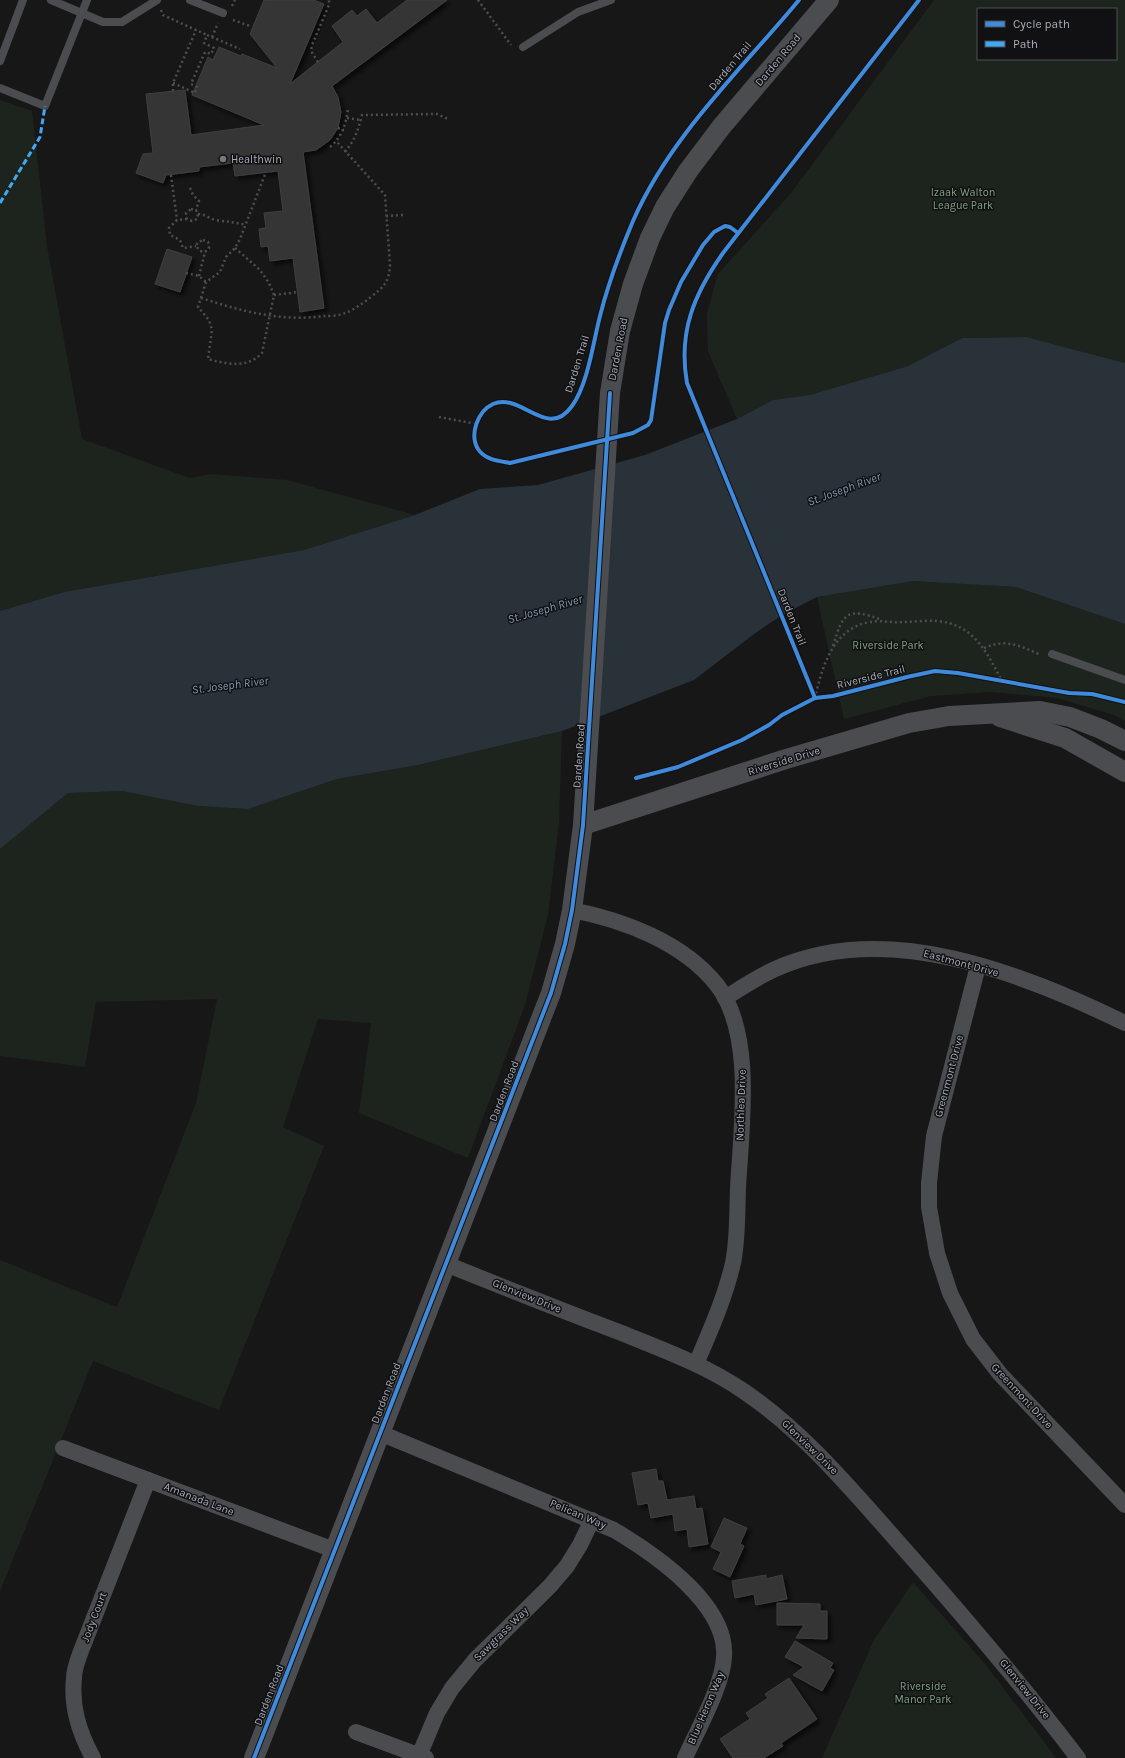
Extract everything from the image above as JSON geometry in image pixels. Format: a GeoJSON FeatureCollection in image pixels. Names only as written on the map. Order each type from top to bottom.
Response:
{"type":"FeatureCollection","features":[{"type":"Feature","properties":{"kind":"street","name":"Darden Road"},"geometry":{"type":"LineString","coordinates":[[254,1758],[551,993],[565,944],[572,910],[584,825],[610,393],[620,331],[633,284],[650,238],[665,207],[688,171],[722,126],[829,0]]}},
{"type":"Feature","properties":{"kind":"street","name":"Riverside Drive"},"geometry":{"type":"LineString","coordinates":[[584,825],[786,759],[909,723],[948,716],[1040,711],[1070,717],[1101,729],[1125,741]]}},
{"type":"Feature","properties":{"kind":"street","name":"Riverside Drive"},"geometry":{"type":"LineString","coordinates":[[988,713],[1065,738],[1125,772]]}},
{"type":"Feature","properties":{"kind":"street","name":"Northlea Drive"},"geometry":{"type":"LineString","coordinates":[[572,910],[609,919],[647,934],[687,956],[716,984],[725,998],[734,1020],[741,1048],[743,1070],[738,1225],[733,1261],[724,1298],[696,1364]]}},
{"type":"Feature","properties":{"kind":"street","name":"Eastmont Drive"},"geometry":{"type":"LineString","coordinates":[[725,998],[747,984],[774,970],[800,961],[843,951],[884,949],[937,954],[978,966],[1030,983],[1125,1023]]}},
{"type":"Feature","properties":{"kind":"street","name":"Greenmont Drive"},"geometry":{"type":"LineString","coordinates":[[978,966],[934,1136],[929,1184],[929,1207],[937,1253],[950,1293],[973,1339],[1000,1374],[1125,1505]]}},
{"type":"Feature","properties":{"kind":"street","name":"Glenview Drive"},"geometry":{"type":"LineString","coordinates":[[446,1264],[696,1364],[741,1389],[770,1411],[799,1435],[829,1464],[973,1626],[1032,1697],[1078,1758]]}},
{"type":"Feature","properties":{"kind":"street","name":"Pelican Way"},"geometry":{"type":"LineString","coordinates":[[380,1433],[592,1520],[614,1530],[641,1546],[668,1566],[693,1590],[724,1638],[724,1657]]}},
{"type":"Feature","properties":{"kind":"street","name":"Amanada Lane"},"geometry":{"type":"LineString","coordinates":[[63,1448],[334,1550]]}},
{"type":"Feature","properties":{"kind":"street","name":"Jody Court"},"geometry":{"type":"LineString","coordinates":[[93,1758],[82,1737],[75,1715],[74,1677],[81,1650],[148,1480]]}},
{"type":"Feature","properties":{"kind":"street","name":"Sawgrass Way"},"geometry":{"type":"LineString","coordinates":[[356,1732],[421,1757],[437,1713],[452,1688],[475,1660],[558,1576],[580,1545],[592,1520]]}},
{"type":"Feature","properties":{"kind":"street","name":"Blue Heron Way"},"geometry":{"type":"LineString","coordinates":[[685,1758],[719,1680],[724,1657]]}},
{"type":"Feature","properties":{"kind":"lane"},"geometry":{"type":"LineString","coordinates":[[0,61],[23,0]]}},
{"type":"Feature","properties":{"kind":"lane"},"geometry":{"type":"LineString","coordinates":[[51,0],[103,22],[122,22],[158,0]]}},
{"type":"Feature","properties":{"kind":"lane"},"geometry":{"type":"LineString","coordinates":[[0,88],[46,106],[87,0]]}},
{"type":"Feature","properties":{"kind":"lane"},"geometry":{"type":"LineString","coordinates":[[190,0],[223,13]]}},
{"type":"Feature","properties":{"kind":"lane"},"geometry":{"type":"LineString","coordinates":[[520,49],[578,12],[612,0]]}},
{"type":"Feature","properties":{"kind":"lane"},"geometry":{"type":"LineString","coordinates":[[1052,654],[1125,680]]}},
{"type":"Feature","properties":{"kind":"path"},"geometry":{"type":"LineString","coordinates":[[158,0],[163,15],[240,49]]}},
{"type":"Feature","properties":{"kind":"path"},"geometry":{"type":"LineString","coordinates":[[318,62],[311,51],[312,45],[329,5],[329,0]]}},
{"type":"Feature","properties":{"kind":"path"},"geometry":{"type":"LineString","coordinates":[[478,0],[520,49]]}},
{"type":"Feature","properties":{"kind":"path"},"geometry":{"type":"LineString","coordinates":[[223,13],[228,17],[250,26]]}},
{"type":"Feature","properties":{"kind":"path"},"geometry":{"type":"LineString","coordinates":[[173,90],[172,83],[196,30]]}},
{"type":"Feature","properties":{"kind":"path"},"geometry":{"type":"LineString","coordinates":[[172,83],[195,92],[197,87],[191,84],[205,52],[211,54],[214,48],[204,43],[207,35]]}},
{"type":"Feature","properties":{"kind":"path"},"geometry":{"type":"LineString","coordinates":[[330,147],[337,142],[344,130],[348,109]]}},
{"type":"Feature","properties":{"kind":"path"},"geometry":{"type":"LineString","coordinates":[[345,152],[355,139],[362,115],[437,114],[448,119]]}},
{"type":"Feature","properties":{"kind":"path"},"geometry":{"type":"LineString","coordinates":[[347,118],[361,120]]}},
{"type":"Feature","properties":{"kind":"path"},"geometry":{"type":"LineString","coordinates":[[338,128],[344,130]]}},
{"type":"Feature","properties":{"kind":"path"},"geometry":{"type":"LineString","coordinates":[[200,298],[234,309],[270,316],[305,319],[344,314],[365,301],[386,284],[390,276],[390,265],[385,195],[337,142]]}},
{"type":"Feature","properties":{"kind":"path"},"geometry":{"type":"LineString","coordinates":[[235,248],[260,270],[269,283],[274,296],[262,353],[256,359],[240,364],[227,364],[208,359],[212,330],[209,320],[198,307],[206,282],[220,272],[226,257],[235,248],[246,225],[266,172]]}},
{"type":"Feature","properties":{"kind":"path"},"geometry":{"type":"LineString","coordinates":[[171,175],[177,220]]}},
{"type":"Feature","properties":{"kind":"path"},"geometry":{"type":"LineString","coordinates":[[190,188],[193,196],[199,201],[196,210],[198,214]]}},
{"type":"Feature","properties":{"kind":"path"},"geometry":{"type":"LineString","coordinates":[[187,219],[186,213],[191,209],[196,210]]}},
{"type":"Feature","properties":{"kind":"path"},"geometry":{"type":"LineString","coordinates":[[198,214],[204,214],[215,220],[233,221],[246,225]]}},
{"type":"Feature","properties":{"kind":"path"},"geometry":{"type":"LineString","coordinates":[[198,214],[196,219],[192,221],[187,219],[177,220],[169,228],[170,235],[180,240],[183,248],[196,246],[198,242],[203,240],[208,242],[209,248],[205,252],[198,276]]}},
{"type":"Feature","properties":{"kind":"path"},"geometry":{"type":"LineString","coordinates":[[386,216],[403,215]]}},
{"type":"Feature","properties":{"kind":"path"},"geometry":{"type":"LineString","coordinates":[[196,246],[200,251],[205,252]]}},
{"type":"Feature","properties":{"kind":"path"},"geometry":{"type":"LineString","coordinates":[[186,273],[198,276],[206,282]]}},
{"type":"Feature","properties":{"kind":"path"},"geometry":{"type":"LineString","coordinates":[[274,296],[298,292]]}},
{"type":"Feature","properties":{"kind":"path"},"geometry":{"type":"LineString","coordinates":[[439,417],[477,422],[475,431]]}},
{"type":"Feature","properties":{"kind":"path"},"geometry":{"type":"LineString","coordinates":[[833,647],[838,627],[842,619],[848,615],[856,613],[864,614],[884,621]]}},
{"type":"Feature","properties":{"kind":"path"},"geometry":{"type":"LineString","coordinates":[[815,698],[824,664],[833,647],[845,633],[855,626],[869,622],[884,621],[901,623],[935,620],[949,622],[973,636],[984,648],[1002,682]]}},
{"type":"Feature","properties":{"kind":"path"},"geometry":{"type":"LineString","coordinates":[[984,648],[994,643],[1004,642],[1045,656],[1052,654]]}},
{"type":"Feature","properties":{"kind":"path"},"geometry":{"type":"LineString","coordinates":[[995,680],[1009,683]]}},
{"type":"Feature","properties":{"kind":"path"},"geometry":{"type":"LineString","coordinates":[[812,691],[815,698]]}},
{"type":"Feature","properties":{"kind":"path"},"geometry":{"type":"LineString","coordinates":[[809,701],[821,697]]}},
{"type":"Feature","properties":{"kind":"green space","name":"Izaak Walton League Park"},"geometry":{"type":"Polygon","coordinates":[[[934,0],[1125,0],[1125,363],[1026,337],[962,338],[908,366],[810,395],[773,400],[737,419],[708,351],[707,313],[718,274],[791,193],[934,0]]]}},
{"type":"Feature","properties":{"kind":"green space"},"geometry":{"type":"Polygon","coordinates":[[[0,100],[32,111],[47,246],[82,439],[190,478],[211,474],[287,480],[415,515],[304,550],[64,592],[0,611],[0,100]]]}},
{"type":"Feature","properties":{"kind":"green space","name":"Riverside Park"},"geometry":{"type":"Polygon","coordinates":[[[914,581],[1016,587],[1125,624],[1125,721],[1114,715],[1057,698],[991,692],[931,696],[844,719],[817,597],[914,581]]]}},
{"type":"Feature","properties":{"kind":"green space"},"geometry":{"type":"Polygon","coordinates":[[[562,731],[559,823],[548,915],[525,1005],[468,1158],[359,1113],[371,1023],[318,1019],[283,1127],[324,1146],[219,1410],[93,1361],[0,1591],[0,1260],[117,1307],[196,1103],[217,999],[96,1002],[85,1067],[0,1056],[0,849],[68,793],[122,791],[198,806],[248,809],[337,779],[418,765],[562,731]]]}},
{"type":"Feature","properties":{"kind":"green space","name":"Riverside Manor Park"},"geometry":{"type":"Polygon","coordinates":[[[913,1582],[986,1665],[1056,1758],[822,1758],[874,1640],[913,1582]]]}},
{"type":"Feature","properties":{"kind":"water","name":"St. Joseph River"},"geometry":{"type":"Polygon","coordinates":[[[1026,337],[1125,363],[1125,624],[1016,587],[914,581],[817,597],[782,615],[754,634],[694,680],[562,731],[418,765],[337,779],[248,809],[198,806],[122,791],[68,793],[0,849],[0,611],[64,592],[304,550],[415,515],[480,489],[538,485],[645,455],[737,419],[773,400],[810,395],[908,366],[962,338],[1026,337]]]}},
{"type":"Feature","properties":{"kind":"building","name":"Healthwin"},"geometry":{"type":"Polygon","coordinates":[[[264,0],[313,0],[324,4],[290,84],[343,42],[332,26],[352,10],[357,16],[366,9],[377,23],[407,0],[447,0],[332,86],[338,97],[341,112],[338,128],[330,140],[316,150],[303,152],[324,308],[300,312],[293,258],[270,261],[268,246],[261,247],[259,229],[266,228],[264,213],[283,211],[278,171],[235,176],[233,163],[199,167],[199,171],[166,175],[163,183],[136,173],[143,154],[153,153],[146,94],[185,90],[191,135],[264,125],[192,95],[208,57],[213,60],[219,47],[241,56],[242,54],[277,68],[250,34],[264,0]]]}},
{"type":"Feature","properties":{"kind":"building"},"geometry":{"type":"Polygon","coordinates":[[[167,249],[192,257],[180,292],[155,284],[167,249]]]}},
{"type":"Feature","properties":{"kind":"building"},"geometry":{"type":"Polygon","coordinates":[[[656,1469],[658,1481],[663,1481],[667,1500],[694,1496],[696,1509],[702,1508],[708,1544],[689,1547],[687,1529],[675,1531],[673,1514],[651,1518],[648,1503],[638,1505],[632,1473],[656,1469]]]}},
{"type":"Feature","properties":{"kind":"building"},"geometry":{"type":"Polygon","coordinates":[[[724,1518],[747,1528],[740,1544],[744,1546],[730,1577],[713,1569],[721,1552],[711,1547],[724,1518]]]}},
{"type":"Feature","properties":{"kind":"building"},"geometry":{"type":"Polygon","coordinates":[[[766,1575],[766,1579],[782,1575],[787,1599],[756,1605],[754,1594],[735,1598],[732,1581],[766,1575]]]}},
{"type":"Feature","properties":{"kind":"building"},"geometry":{"type":"Polygon","coordinates":[[[777,1603],[820,1604],[820,1611],[827,1611],[827,1639],[796,1638],[804,1625],[777,1625],[777,1603]]]}},
{"type":"Feature","properties":{"kind":"building"},"geometry":{"type":"Polygon","coordinates":[[[795,1641],[833,1663],[830,1668],[834,1670],[822,1691],[793,1675],[804,1667],[785,1657],[795,1641]]]}},
{"type":"Feature","properties":{"kind":"building"},"geometry":{"type":"Polygon","coordinates":[[[789,1678],[817,1719],[781,1743],[783,1746],[764,1758],[733,1758],[720,1739],[750,1719],[746,1713],[768,1698],[765,1694],[789,1678]]]}},
{"type":"Feature","properties":{"kind":"marked path"},"geometry":{"type":"LineString","coordinates":[[0,203],[40,137],[45,106]]}},
{"type":"Feature","properties":{"kind":"cycle path","name":"Darden Trail"},"geometry":{"type":"LineString","coordinates":[[738,233],[730,227],[725,226],[714,232],[703,245],[681,282],[665,323],[651,420],[648,425],[633,433],[510,463],[488,458],[481,453],[475,443],[474,437],[476,424],[483,412],[493,404],[504,402],[514,404],[544,418],[553,419],[563,415],[572,406],[578,397],[586,375],[603,304],[623,244],[648,190],[666,160],[686,132],[799,0]]}},
{"type":"Feature","properties":{"kind":"cycle path","name":"Darden Trail"},"geometry":{"type":"LineString","coordinates":[[815,698],[687,383],[685,364],[687,330],[696,299],[723,253],[919,0]]}},
{"type":"Feature","properties":{"kind":"cycle path"},"geometry":{"type":"LineString","coordinates":[[254,1758],[551,993],[565,944],[572,910],[583,825],[610,393]]}},
{"type":"Feature","properties":{"kind":"cycle path","name":"Riverside Trail"},"geometry":{"type":"LineString","coordinates":[[636,778],[678,767],[742,740],[769,725],[782,715],[815,698],[833,696],[935,671],[958,673],[1069,693],[1092,694],[1125,702]]}},
{"type":"Feature","properties":{"kind":"place","name":"Healthwin"},"geometry":{"type":"Point","coordinates":[223,159]}}]}
